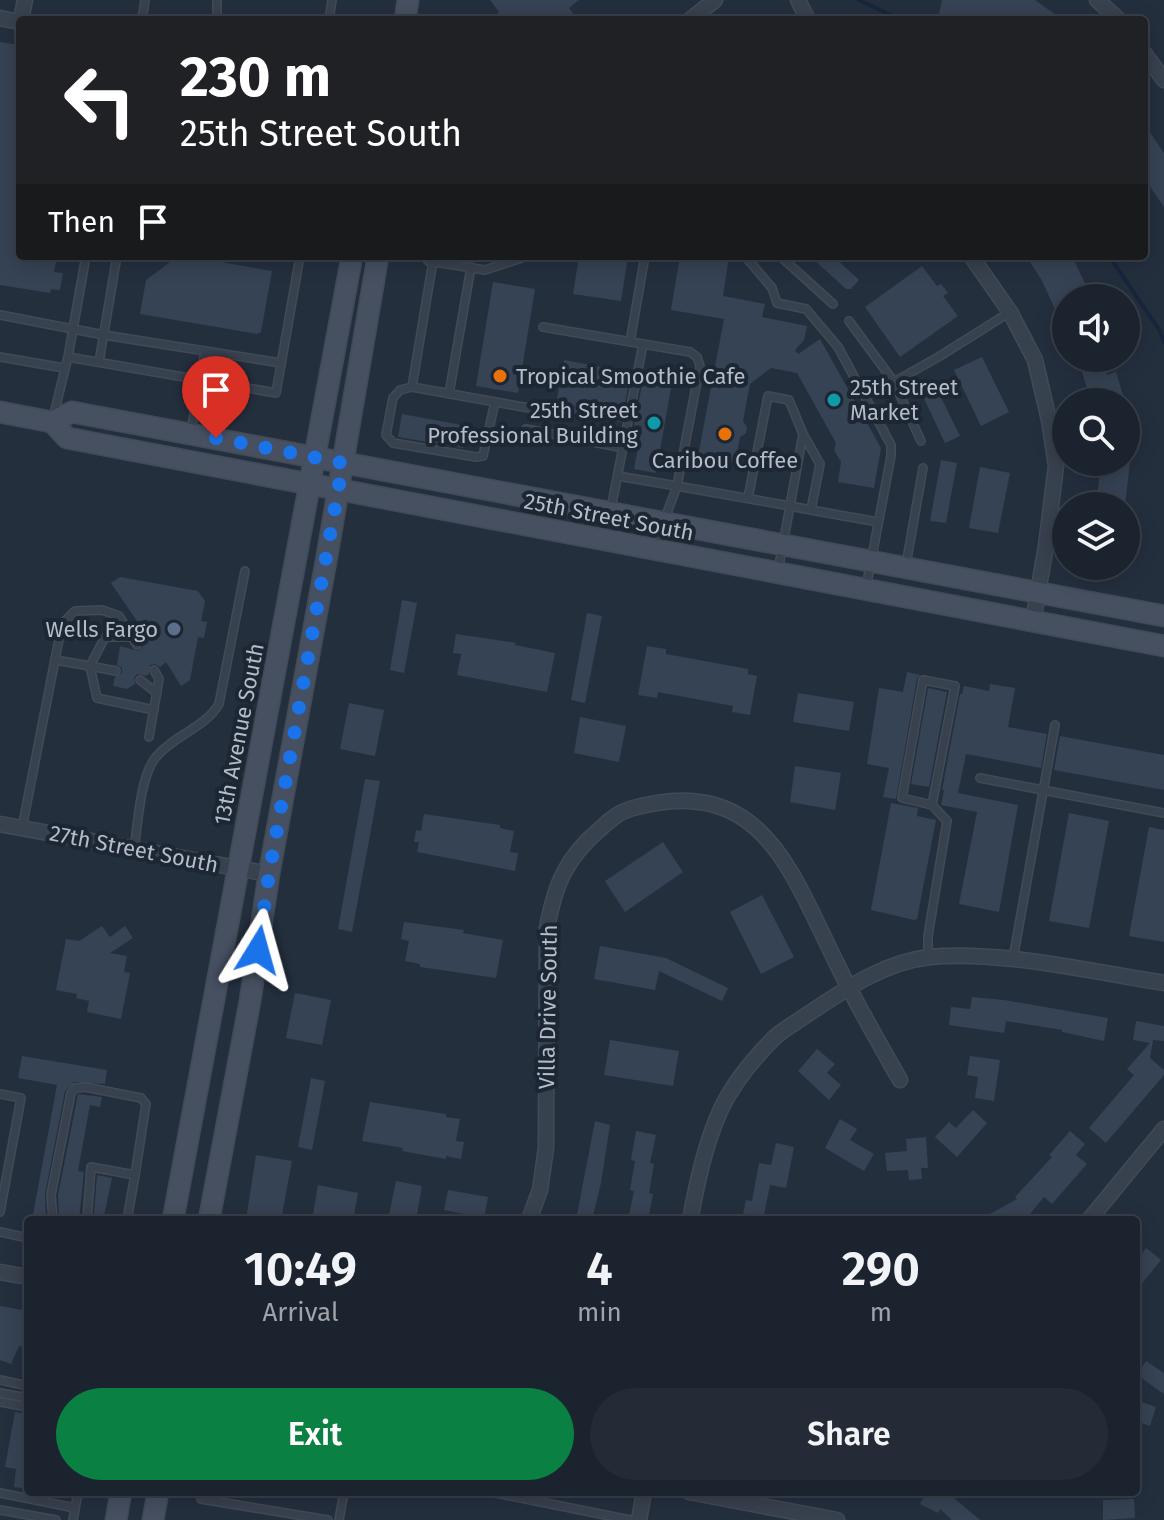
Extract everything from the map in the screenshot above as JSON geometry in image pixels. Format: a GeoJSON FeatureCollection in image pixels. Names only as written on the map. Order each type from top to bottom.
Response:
{"type":"FeatureCollection","features":[{"type":"Feature","properties":{"kind":"main road","name":"13th Avenue South"},"geometry":{"type":"LineString","coordinates":[[174,1216],[351,260]]}},
{"type":"Feature","properties":{"kind":"main road"},"geometry":{"type":"LineString","coordinates":[[210,1216],[250,1001],[269,874],[377,260]]}},
{"type":"Feature","properties":{"kind":"main road","name":"25th Street South"},"geometry":{"type":"LineString","coordinates":[[0,412],[52,422],[67,438],[1164,646]]}},
{"type":"Feature","properties":{"kind":"main road","name":"25th Street South"},"geometry":{"type":"LineString","coordinates":[[52,422],[72,412],[1164,616]]}},
{"type":"Feature","properties":{"kind":"main road"},"geometry":{"type":"LineString","coordinates":[[116,1520],[120,1496]]}},
{"type":"Feature","properties":{"kind":"main road"},"geometry":{"type":"LineString","coordinates":[[153,1520],[157,1496]]}},
{"type":"Feature","properties":{"kind":"street"},"geometry":{"type":"LineString","coordinates":[[695,16],[715,0]]}},
{"type":"Feature","properties":{"kind":"street"},"geometry":{"type":"LineString","coordinates":[[1097,0],[1115,16]]}},
{"type":"Feature","properties":{"kind":"street"},"geometry":{"type":"LineString","coordinates":[[1148,58],[1164,80]]}},
{"type":"Feature","properties":{"kind":"street"},"geometry":{"type":"LineString","coordinates":[[974,260],[1010,312],[1035,360],[1049,420],[1056,466],[1033,621]]}},
{"type":"Feature","properties":{"kind":"street","name":"Villa Drive South"},"geometry":{"type":"LineString","coordinates":[[530,1216],[540,1190],[546,1148],[547,928],[552,899],[567,862],[620,812],[676,800],[708,804],[737,814],[761,830],[807,897],[848,987],[900,1080]]}},
{"type":"Feature","properties":{"kind":"street","name":"27th Street South"},"geometry":{"type":"LineString","coordinates":[[0,824],[269,874]]}},
{"type":"Feature","properties":{"kind":"street"},"geometry":{"type":"LineString","coordinates":[[691,1216],[721,1108],[742,1076],[777,1036],[848,987],[888,968],[928,957],[974,956],[1164,983]]}},
{"type":"Feature","properties":{"kind":"street"},"geometry":{"type":"LineString","coordinates":[[1092,1216],[1164,1129]]}},
{"type":"Feature","properties":{"kind":"street"},"geometry":{"type":"LineString","coordinates":[[0,1272],[24,1276]]}},
{"type":"Feature","properties":{"kind":"street"},"geometry":{"type":"LineString","coordinates":[[639,1520],[643,1496]]}},
{"type":"Feature","properties":{"kind":"street"},"geometry":{"type":"LineString","coordinates":[[710,1496],[837,1520]]}},
{"type":"Feature","properties":{"kind":"lane"},"geometry":{"type":"LineString","coordinates":[[52,422],[68,357],[85,260]]}},
{"type":"Feature","properties":{"kind":"lane"},"geometry":{"type":"LineString","coordinates":[[99,362],[116,260]]}},
{"type":"Feature","properties":{"kind":"lane"},"geometry":{"type":"LineString","coordinates":[[68,357],[276,393],[299,260]]}},
{"type":"Feature","properties":{"kind":"lane"},"geometry":{"type":"LineString","coordinates":[[427,260],[492,269],[517,260]]}},
{"type":"Feature","properties":{"kind":"lane"},"geometry":{"type":"LineString","coordinates":[[630,342],[644,260]]}},
{"type":"Feature","properties":{"kind":"lane"},"geometry":{"type":"LineString","coordinates":[[748,260],[772,288],[777,303],[806,309],[838,347],[891,445],[866,590]]}},
{"type":"Feature","properties":{"kind":"lane"},"geometry":{"type":"LineString","coordinates":[[784,260],[833,304]]}},
{"type":"Feature","properties":{"kind":"lane"},"geometry":{"type":"LineString","coordinates":[[412,387],[433,261]]}},
{"type":"Feature","properties":{"kind":"lane"},"geometry":{"type":"LineString","coordinates":[[449,394],[471,267]]}},
{"type":"Feature","properties":{"kind":"lane"},"geometry":{"type":"LineString","coordinates":[[894,382],[1010,312]]}},
{"type":"Feature","properties":{"kind":"lane"},"geometry":{"type":"LineString","coordinates":[[0,315],[281,363]]}},
{"type":"Feature","properties":{"kind":"lane"},"geometry":{"type":"LineString","coordinates":[[849,321],[894,382],[921,441]]}},
{"type":"Feature","properties":{"kind":"lane"},"geometry":{"type":"LineString","coordinates":[[543,327],[690,352],[697,357],[700,366],[677,486],[664,521],[658,550]]}},
{"type":"Feature","properties":{"kind":"lane"},"geometry":{"type":"LineString","coordinates":[[611,512],[643,344]]}},
{"type":"Feature","properties":{"kind":"lane"},"geometry":{"type":"LineString","coordinates":[[190,434],[205,351]]}},
{"type":"Feature","properties":{"kind":"lane"},"geometry":{"type":"LineString","coordinates":[[0,357],[64,368]]}},
{"type":"Feature","properties":{"kind":"lane"},"geometry":{"type":"LineString","coordinates":[[495,402],[483,456],[389,441],[386,435],[393,398],[400,390],[412,387],[529,408]]}},
{"type":"Feature","properties":{"kind":"lane"},"geometry":{"type":"LineString","coordinates":[[748,498],[768,396],[789,400],[820,464],[811,510]]}},
{"type":"Feature","properties":{"kind":"lane"},"geometry":{"type":"LineString","coordinates":[[526,429],[624,448]]}},
{"type":"Feature","properties":{"kind":"lane"},"geometry":{"type":"LineString","coordinates":[[777,573],[803,434]]}},
{"type":"Feature","properties":{"kind":"lane"},"geometry":{"type":"LineString","coordinates":[[905,567],[923,468]]}},
{"type":"Feature","properties":{"kind":"lane"},"geometry":{"type":"LineString","coordinates":[[618,476],[878,522]]}},
{"type":"Feature","properties":{"kind":"lane"},"geometry":{"type":"LineString","coordinates":[[134,849],[147,776],[155,758],[212,715],[219,704],[245,571]]}},
{"type":"Feature","properties":{"kind":"lane"},"geometry":{"type":"LineString","coordinates":[[22,828],[62,624],[75,611],[102,610],[119,616],[137,645]]}},
{"type":"Feature","properties":{"kind":"lane"},"geometry":{"type":"LineString","coordinates":[[132,637],[105,637],[90,666],[97,698],[154,710]]}},
{"type":"Feature","properties":{"kind":"lane"},"geometry":{"type":"LineString","coordinates":[[55,660],[116,671]]}},
{"type":"Feature","properties":{"kind":"lane"},"geometry":{"type":"LineString","coordinates":[[149,737],[159,679],[154,670]]}},
{"type":"Feature","properties":{"kind":"lane"},"geometry":{"type":"LineString","coordinates":[[140,680],[157,693]]}},
{"type":"Feature","properties":{"kind":"lane"},"geometry":{"type":"LineString","coordinates":[[928,957],[928,936],[947,821],[932,805],[902,798],[923,680],[955,686],[932,805]]}},
{"type":"Feature","properties":{"kind":"lane"},"geometry":{"type":"LineString","coordinates":[[1013,960],[1055,725]]}},
{"type":"Feature","properties":{"kind":"lane"},"geometry":{"type":"LineString","coordinates":[[980,778],[1164,813]]}},
{"type":"Feature","properties":{"kind":"lane"},"geometry":{"type":"LineString","coordinates":[[53,1216],[51,1195],[71,1093],[75,1088],[85,1087],[141,1098],[146,1104],[128,1216]]}},
{"type":"Feature","properties":{"kind":"lane"},"geometry":{"type":"LineString","coordinates":[[0,1094],[21,1098],[0,1212]]}},
{"type":"Feature","properties":{"kind":"lane"},"geometry":{"type":"LineString","coordinates":[[87,1216],[91,1167],[135,1175]]}},
{"type":"Feature","properties":{"kind":"lane"},"geometry":{"type":"LineString","coordinates":[[0,1232],[24,1237]]}},
{"type":"Feature","properties":{"kind":"lane"},"geometry":{"type":"LineString","coordinates":[[0,1380],[24,1385]]}},
{"type":"Feature","properties":{"kind":"lane"},"geometry":{"type":"LineString","coordinates":[[0,1393],[24,1397]]}},
{"type":"Feature","properties":{"kind":"lane"},"geometry":{"type":"LineString","coordinates":[[0,1402],[24,1406]]}},
{"type":"Feature","properties":{"kind":"lane"},"geometry":{"type":"LineString","coordinates":[[0,1493],[75,1508]]}},
{"type":"Feature","properties":{"kind":"lane"},"geometry":{"type":"LineString","coordinates":[[73,1520],[77,1496]]}},
{"type":"Feature","properties":{"kind":"lane"},"geometry":{"type":"LineString","coordinates":[[339,1520],[343,1496]]}},
{"type":"Feature","properties":{"kind":"lane"},"geometry":{"type":"LineString","coordinates":[[511,1496],[630,1520]]}},
{"type":"Feature","properties":{"kind":"lane"},"geometry":{"type":"LineString","coordinates":[[201,1499],[328,1520]]}},
{"type":"Feature","properties":{"kind":"lane"},"geometry":{"type":"LineString","coordinates":[[0,1510],[56,1520]]}},
{"type":"Feature","properties":{"kind":"building"},"geometry":{"type":"Polygon","coordinates":[[[490,0],[579,0],[569,8],[575,16],[494,16],[499,12],[490,0]]]}},
{"type":"Feature","properties":{"kind":"building"},"geometry":{"type":"Polygon","coordinates":[[[942,0],[1035,0],[1057,16],[938,16],[942,0]]]}},
{"type":"Feature","properties":{"kind":"building"},"geometry":{"type":"Polygon","coordinates":[[[0,42],[16,44],[16,260],[56,260],[54,272],[63,273],[60,290],[51,289],[50,293],[0,285],[0,42]]]}},
{"type":"Feature","properties":{"kind":"building"},"geometry":{"type":"Polygon","coordinates":[[[1148,130],[1164,153],[1164,207],[1148,184],[1148,130]]]}},
{"type":"Feature","properties":{"kind":"building"},"geometry":{"type":"Polygon","coordinates":[[[169,260],[210,260],[272,271],[261,332],[257,334],[140,314],[146,280],[169,260]]]}},
{"type":"Feature","properties":{"kind":"building"},"geometry":{"type":"Polygon","coordinates":[[[578,260],[627,260],[621,301],[573,294],[578,260]]]}},
{"type":"Feature","properties":{"kind":"building","name":"25th Street Market"},"geometry":{"type":"Polygon","coordinates":[[[679,260],[728,260],[723,296],[765,304],[762,317],[807,326],[804,340],[795,350],[798,354],[820,339],[881,448],[874,488],[838,482],[841,462],[834,450],[836,443],[797,373],[771,368],[750,384],[743,421],[747,427],[746,433],[740,437],[735,463],[698,456],[724,319],[671,310],[679,260]]]}},
{"type":"Feature","properties":{"kind":"building"},"geometry":{"type":"Polygon","coordinates":[[[814,260],[837,260],[859,280],[851,289],[846,289],[814,260]]]}},
{"type":"Feature","properties":{"kind":"building"},"geometry":{"type":"Polygon","coordinates":[[[1029,260],[1074,260],[1085,284],[1052,284],[1052,302],[1029,260]]]}},
{"type":"Feature","properties":{"kind":"building"},"geometry":{"type":"Polygon","coordinates":[[[922,266],[937,286],[941,284],[948,293],[943,296],[958,316],[900,357],[865,307],[922,266]]]}},
{"type":"Feature","properties":{"kind":"building"},"geometry":{"type":"Polygon","coordinates":[[[493,282],[535,289],[518,393],[476,386],[493,282]]]}},
{"type":"Feature","properties":{"kind":"building"},"geometry":{"type":"Polygon","coordinates":[[[982,357],[1009,412],[981,426],[954,370],[982,357]]]}},
{"type":"Feature","properties":{"kind":"building"},"geometry":{"type":"Polygon","coordinates":[[[564,360],[631,373],[621,422],[555,410],[564,360]]]}},
{"type":"Feature","properties":{"kind":"building"},"geometry":{"type":"Polygon","coordinates":[[[1082,372],[1106,372],[1107,375],[1116,372],[1121,388],[1087,388],[1082,372]]]}},
{"type":"Feature","properties":{"kind":"building","name":"25th Street Professional Building"},"geometry":{"type":"Polygon","coordinates":[[[652,374],[673,377],[656,473],[634,469],[642,426],[634,425],[644,375],[651,377],[652,374]]]}},
{"type":"Feature","properties":{"kind":"building"},"geometry":{"type":"Polygon","coordinates":[[[933,381],[960,436],[945,443],[919,388],[933,381]]]}},
{"type":"Feature","properties":{"kind":"building"},"geometry":{"type":"Polygon","coordinates":[[[402,414],[467,426],[463,448],[398,437],[402,414]]]}},
{"type":"Feature","properties":{"kind":"building"},"geometry":{"type":"Polygon","coordinates":[[[941,460],[957,463],[946,523],[930,521],[941,460]]]}},
{"type":"Feature","properties":{"kind":"building"},"geometry":{"type":"Polygon","coordinates":[[[980,467],[1010,473],[998,533],[969,528],[980,467]]]}},
{"type":"Feature","properties":{"kind":"building"},"geometry":{"type":"Polygon","coordinates":[[[1099,476],[1128,476],[1127,492],[1098,492],[1099,476]]]}},
{"type":"Feature","properties":{"kind":"building","name":"Wells Fargo"},"geometry":{"type":"Polygon","coordinates":[[[120,577],[198,591],[205,601],[201,621],[207,622],[204,638],[198,637],[190,680],[181,686],[166,662],[160,667],[150,665],[146,676],[137,674],[135,684],[127,689],[113,686],[115,677],[122,673],[122,668],[117,665],[120,646],[138,651],[143,647],[142,641],[148,637],[111,583],[120,577]]]}},
{"type":"Feature","properties":{"kind":"building"},"geometry":{"type":"Polygon","coordinates":[[[402,600],[417,603],[404,673],[390,670],[402,600]]]}},
{"type":"Feature","properties":{"kind":"building"},"geometry":{"type":"Polygon","coordinates":[[[587,613],[602,616],[585,703],[571,700],[587,613]]]}},
{"type":"Feature","properties":{"kind":"building"},"geometry":{"type":"Polygon","coordinates":[[[456,634],[516,643],[555,653],[547,692],[457,675],[461,654],[453,653],[456,634]]]}},
{"type":"Feature","properties":{"kind":"building"},"geometry":{"type":"Polygon","coordinates":[[[647,646],[666,649],[666,654],[748,669],[748,674],[757,676],[750,715],[732,712],[733,706],[658,692],[657,698],[638,695],[647,646]]]}},
{"type":"Feature","properties":{"kind":"building"},"geometry":{"type":"Polygon","coordinates":[[[907,672],[920,675],[896,799],[883,797],[889,768],[867,764],[879,688],[903,692],[907,672]]]}},
{"type":"Feature","properties":{"kind":"building"},"geometry":{"type":"Polygon","coordinates":[[[990,684],[1015,688],[1008,727],[1047,734],[1041,768],[966,754],[958,793],[1018,805],[999,912],[959,904],[977,812],[941,805],[960,694],[964,686],[989,691],[990,684]]]}},
{"type":"Feature","properties":{"kind":"building"},"geometry":{"type":"Polygon","coordinates":[[[928,688],[947,692],[929,787],[911,784],[928,688]]]}},
{"type":"Feature","properties":{"kind":"building"},"geometry":{"type":"Polygon","coordinates":[[[798,693],[854,702],[849,731],[793,722],[798,693]]]}},
{"type":"Feature","properties":{"kind":"building"},"geometry":{"type":"Polygon","coordinates":[[[349,703],[384,710],[375,756],[340,749],[349,703]]]}},
{"type":"Feature","properties":{"kind":"building"},"geometry":{"type":"Polygon","coordinates":[[[580,717],[626,726],[619,762],[574,753],[580,717]]]}},
{"type":"Feature","properties":{"kind":"building"},"geometry":{"type":"Polygon","coordinates":[[[1060,736],[1164,755],[1164,790],[1054,770],[1060,736]]]}},
{"type":"Feature","properties":{"kind":"building"},"geometry":{"type":"Polygon","coordinates":[[[795,766],[841,773],[835,810],[790,802],[795,766]]]}},
{"type":"Feature","properties":{"kind":"building"},"geometry":{"type":"Polygon","coordinates":[[[365,779],[380,781],[352,932],[338,929],[365,779]]]}},
{"type":"Feature","properties":{"kind":"building"},"geometry":{"type":"Polygon","coordinates":[[[891,803],[918,808],[917,816],[936,820],[917,919],[914,920],[871,910],[891,803]]]}},
{"type":"Feature","properties":{"kind":"building"},"geometry":{"type":"Polygon","coordinates":[[[1069,813],[1109,821],[1089,928],[1049,921],[1069,813]]]}},
{"type":"Feature","properties":{"kind":"building"},"geometry":{"type":"Polygon","coordinates":[[[424,814],[500,825],[500,828],[514,831],[510,852],[518,853],[515,871],[417,852],[419,842],[414,842],[416,830],[421,831],[424,814]]]}},
{"type":"Feature","properties":{"kind":"building"},"geometry":{"type":"Polygon","coordinates":[[[1149,827],[1164,830],[1164,942],[1129,936],[1149,827]]]}},
{"type":"Feature","properties":{"kind":"building"},"geometry":{"type":"Polygon","coordinates":[[[663,842],[683,872],[625,912],[605,881],[663,842]]]}},
{"type":"Feature","properties":{"kind":"building"},"geometry":{"type":"Polygon","coordinates":[[[762,895],[794,957],[761,974],[730,912],[762,895]]]}},
{"type":"Feature","properties":{"kind":"building"},"geometry":{"type":"Polygon","coordinates":[[[404,922],[464,930],[463,933],[503,940],[496,978],[420,967],[420,964],[405,961],[409,941],[401,939],[404,922]]]}},
{"type":"Feature","properties":{"kind":"building"},"geometry":{"type":"Polygon","coordinates":[[[102,926],[110,937],[125,926],[133,938],[110,953],[127,956],[124,972],[130,973],[121,1019],[87,1012],[89,1001],[76,998],[77,994],[56,990],[66,939],[79,941],[102,926]]]}},
{"type":"Feature","properties":{"kind":"building"},"geometry":{"type":"Polygon","coordinates":[[[600,946],[666,958],[728,988],[722,1001],[659,971],[655,990],[594,979],[600,946]]]}},
{"type":"Feature","properties":{"kind":"building"},"geometry":{"type":"Polygon","coordinates":[[[295,993],[331,1000],[322,1045],[286,1038],[295,993]]]}},
{"type":"Feature","properties":{"kind":"building"},"geometry":{"type":"Polygon","coordinates":[[[972,997],[1108,1018],[1104,1041],[1006,1021],[1004,1033],[949,1025],[951,1007],[970,1009],[972,997]]]}},
{"type":"Feature","properties":{"kind":"building"},"geometry":{"type":"Polygon","coordinates":[[[1136,1021],[1164,1026],[1164,1041],[1153,1040],[1150,1058],[1164,1070],[1164,1075],[1106,1143],[1089,1128],[1134,1075],[1127,1069],[1150,1043],[1133,1040],[1136,1021]]]}},
{"type":"Feature","properties":{"kind":"building"},"geometry":{"type":"Polygon","coordinates":[[[610,1040],[679,1051],[673,1086],[604,1075],[610,1040]]]}},
{"type":"Feature","properties":{"kind":"building"},"geometry":{"type":"Polygon","coordinates":[[[817,1049],[835,1064],[827,1073],[841,1085],[829,1100],[798,1071],[817,1049]]]}},
{"type":"Feature","properties":{"kind":"building"},"geometry":{"type":"Polygon","coordinates":[[[22,1056],[107,1070],[105,1084],[74,1082],[65,1091],[45,1194],[46,1216],[33,1216],[57,1085],[18,1078],[22,1056]]]}},
{"type":"Feature","properties":{"kind":"building"},"geometry":{"type":"Polygon","coordinates":[[[970,1056],[1000,1060],[994,1101],[975,1098],[978,1077],[967,1075],[970,1056]]]}},
{"type":"Feature","properties":{"kind":"building"},"geometry":{"type":"Polygon","coordinates":[[[311,1078],[325,1081],[312,1150],[298,1147],[311,1078]]]}},
{"type":"Feature","properties":{"kind":"building"},"geometry":{"type":"Polygon","coordinates":[[[78,1094],[102,1097],[100,1107],[90,1105],[78,1171],[84,1172],[79,1216],[59,1216],[58,1195],[78,1094]]]}},
{"type":"Feature","properties":{"kind":"building"},"geometry":{"type":"Polygon","coordinates":[[[370,1102],[460,1119],[456,1141],[464,1142],[461,1159],[402,1151],[403,1148],[362,1141],[370,1102]]]}},
{"type":"Feature","properties":{"kind":"building"},"geometry":{"type":"Polygon","coordinates":[[[973,1110],[987,1123],[957,1157],[935,1137],[949,1122],[956,1128],[973,1110]]]}},
{"type":"Feature","properties":{"kind":"building"},"geometry":{"type":"Polygon","coordinates":[[[840,1119],[857,1129],[850,1140],[874,1154],[864,1171],[825,1148],[840,1119]]]}},
{"type":"Feature","properties":{"kind":"building"},"geometry":{"type":"Polygon","coordinates":[[[595,1121],[610,1125],[593,1216],[577,1216],[595,1121]]]}},
{"type":"Feature","properties":{"kind":"building"},"geometry":{"type":"Polygon","coordinates":[[[636,1131],[656,1135],[650,1163],[654,1164],[649,1216],[629,1216],[634,1191],[630,1190],[635,1161],[631,1160],[636,1131]]]}},
{"type":"Feature","properties":{"kind":"building"},"geometry":{"type":"Polygon","coordinates":[[[1070,1131],[1085,1144],[1076,1155],[1087,1164],[1052,1204],[1044,1197],[1028,1216],[986,1216],[1017,1199],[1015,1197],[1052,1157],[1049,1155],[1070,1131]]]}},
{"type":"Feature","properties":{"kind":"building"},"geometry":{"type":"Polygon","coordinates":[[[926,1137],[928,1168],[921,1168],[922,1179],[909,1180],[908,1170],[887,1171],[885,1153],[907,1151],[906,1139],[926,1137]]]}},
{"type":"Feature","properties":{"kind":"building"},"geometry":{"type":"Polygon","coordinates":[[[776,1143],[794,1147],[786,1188],[770,1185],[764,1216],[743,1216],[746,1200],[752,1201],[759,1163],[771,1165],[776,1143]]]}},
{"type":"Feature","properties":{"kind":"building"},"geometry":{"type":"Polygon","coordinates":[[[256,1155],[292,1161],[282,1216],[247,1216],[256,1155]]]}},
{"type":"Feature","properties":{"kind":"building"},"geometry":{"type":"Polygon","coordinates":[[[97,1175],[112,1178],[104,1216],[94,1214],[97,1175]]]}},
{"type":"Feature","properties":{"kind":"building"},"geometry":{"type":"Polygon","coordinates":[[[396,1181],[422,1186],[417,1216],[389,1216],[396,1181]]]}},
{"type":"Feature","properties":{"kind":"building"},"geometry":{"type":"Polygon","coordinates":[[[318,1185],[358,1193],[354,1216],[313,1216],[318,1185]]]}},
{"type":"Feature","properties":{"kind":"building"},"geometry":{"type":"Polygon","coordinates":[[[448,1190],[488,1197],[484,1216],[444,1210],[448,1190]]]}},
{"type":"Feature","properties":{"kind":"building"},"geometry":{"type":"Polygon","coordinates":[[[1146,1248],[1161,1260],[1140,1286],[1140,1256],[1146,1248]]]}},
{"type":"Feature","properties":{"kind":"building"},"geometry":{"type":"Polygon","coordinates":[[[0,1306],[24,1310],[24,1347],[19,1346],[11,1364],[0,1360],[0,1306]]]}},
{"type":"Feature","properties":{"kind":"building"},"geometry":{"type":"Polygon","coordinates":[[[1146,1361],[1164,1373],[1164,1394],[1140,1377],[1146,1361]]]}},
{"type":"Feature","properties":{"kind":"building"},"geometry":{"type":"Polygon","coordinates":[[[1140,1401],[1156,1407],[1150,1426],[1140,1422],[1140,1401]]]}},
{"type":"Feature","properties":{"kind":"building"},"geometry":{"type":"Polygon","coordinates":[[[15,1412],[24,1413],[24,1488],[14,1487],[16,1469],[5,1467],[15,1412]]]}},
{"type":"Feature","properties":{"kind":"building"},"geometry":{"type":"Polygon","coordinates":[[[924,1496],[952,1496],[980,1520],[952,1520],[940,1509],[938,1513],[920,1504],[924,1496]]]}},
{"type":"Feature","properties":{"kind":"building"},"geometry":{"type":"Polygon","coordinates":[[[1134,1499],[1135,1518],[1103,1520],[1103,1500],[1134,1499]]]}},
{"type":"Feature","properties":{"kind":"waterway"},"geometry":{"type":"LineString","coordinates":[[859,0],[893,16]]}},
{"type":"Feature","properties":{"kind":"waterway"},"geometry":{"type":"LineString","coordinates":[[1112,260],[1160,331],[1164,342]]}},
{"type":"Feature","properties":{"kind":"place","name":"Tropical Smoothie Cafe"},"geometry":{"type":"Point","coordinates":[500,376]}},
{"type":"Feature","properties":{"kind":"place","name":"25th Street Market"},"geometry":{"type":"Point","coordinates":[834,400]}},
{"type":"Feature","properties":{"kind":"place","name":"25th Street Professional Building"},"geometry":{"type":"Point","coordinates":[654,423]}},
{"type":"Feature","properties":{"kind":"place","name":"Caribou Coffee"},"geometry":{"type":"Point","coordinates":[725,434]}},
{"type":"Feature","properties":{"kind":"place","name":"Wells Fargo"},"geometry":{"type":"Point","coordinates":[174,629]}},
{"type":"Feature","properties":{"kind":"route"},"geometry":{"type":"LineString","coordinates":[[216,438],[343,463],[258,950]]}}]}
